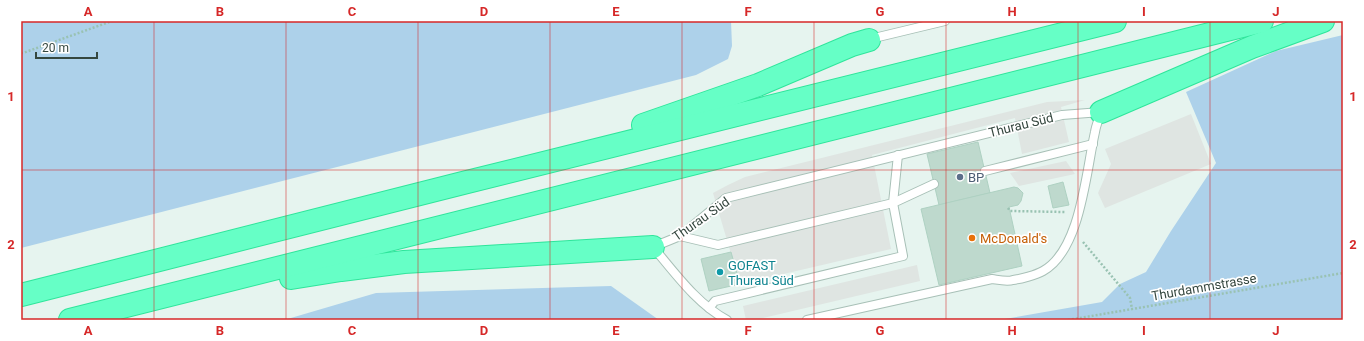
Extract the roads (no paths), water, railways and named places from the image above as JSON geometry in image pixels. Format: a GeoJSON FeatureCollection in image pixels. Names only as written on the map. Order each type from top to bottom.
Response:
{"type":"FeatureCollection","features":[{"type":"Feature","properties":{"kind":"highway"},"geometry":{"type":"LineString","coordinates":[[21,295],[463,183],[1115,21]]}},
{"type":"Feature","properties":{"kind":"highway"},"geometry":{"type":"LineString","coordinates":[[70,320],[1262,21]]}},
{"type":"Feature","properties":{"kind":"highway"},"geometry":{"type":"LineString","coordinates":[[1101,112],[1258,44],[1323,21]]}},
{"type":"Feature","properties":{"kind":"highway"},"geometry":{"type":"LineString","coordinates":[[463,183],[736,94],[778,78],[852,45],[869,40]]}},
{"type":"Feature","properties":{"kind":"highway"},"geometry":{"type":"LineString","coordinates":[[138,303],[385,264],[426,260],[653,247]]}},
{"type":"Feature","properties":{"kind":"lane"},"geometry":{"type":"LineString","coordinates":[[869,40],[945,21]]}},
{"type":"Feature","properties":{"kind":"lane"},"geometry":{"type":"LineString","coordinates":[[807,320],[992,279],[1013,281],[1042,272],[1054,262],[1067,243],[1075,223],[1084,195],[1095,132],[1101,112]]}},
{"type":"Feature","properties":{"kind":"lane","name":"Thurau Süd"},"geometry":{"type":"LineString","coordinates":[[653,247],[680,236],[726,198],[1062,115],[1101,112]]}},
{"type":"Feature","properties":{"kind":"lane"},"geometry":{"type":"LineString","coordinates":[[985,171],[1093,144]]}},
{"type":"Feature","properties":{"kind":"lane"},"geometry":{"type":"LineString","coordinates":[[709,308],[715,301],[903,256],[893,203],[898,155]]}},
{"type":"Feature","properties":{"kind":"lane"},"geometry":{"type":"LineString","coordinates":[[680,236],[718,245],[893,203],[934,184]]}},
{"type":"Feature","properties":{"kind":"lane"},"geometry":{"type":"LineString","coordinates":[[653,247],[686,286],[709,308],[727,320]]}},
{"type":"Feature","properties":{"kind":"place","name":"BP"},"geometry":{"type":"Point","coordinates":[960,177]}},
{"type":"Feature","properties":{"kind":"place","name":"McDonald's"},"geometry":{"type":"Point","coordinates":[972,238]}},
{"type":"Feature","properties":{"kind":"place","name":"GOFAST Thurau Süd"},"geometry":{"type":"Point","coordinates":[720,272]}}]}
